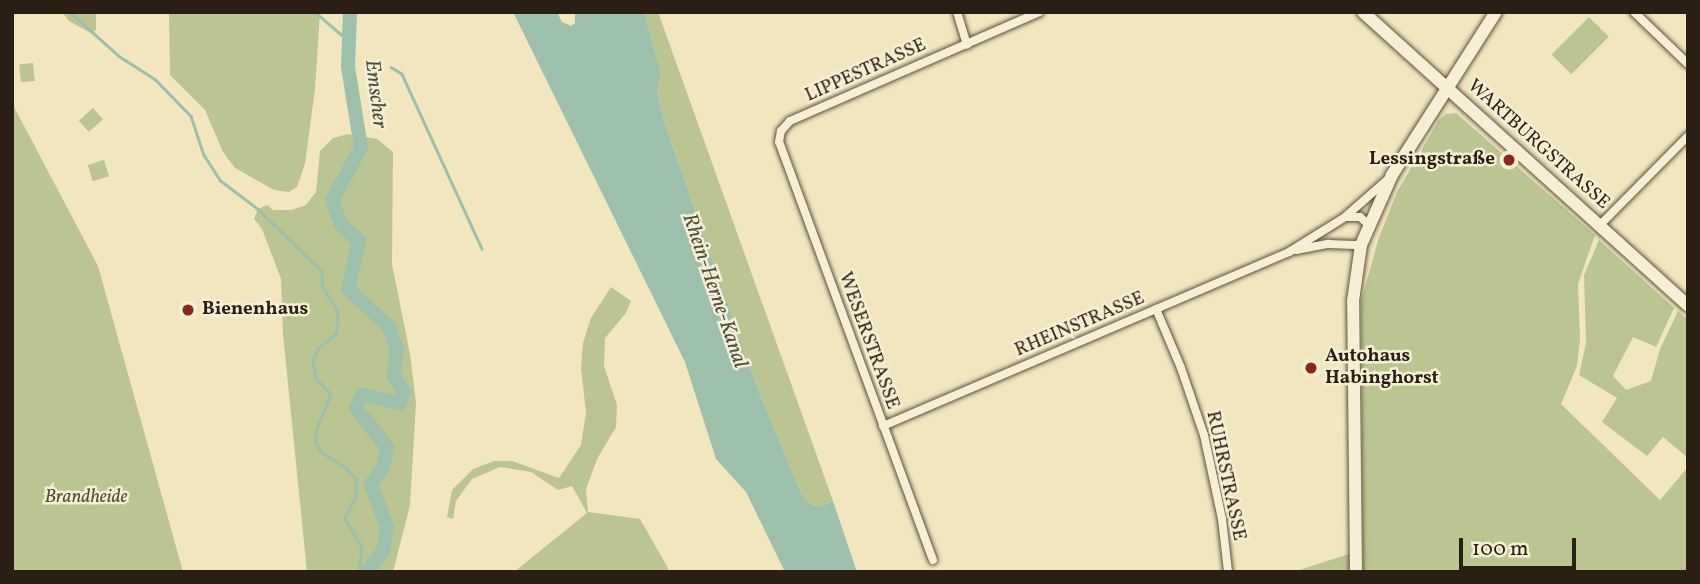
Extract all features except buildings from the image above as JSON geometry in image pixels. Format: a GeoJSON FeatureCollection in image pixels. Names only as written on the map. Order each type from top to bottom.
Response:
{"type":"FeatureCollection","features":[{"type":"Feature","properties":{"kind":"main road","name":"WARTBURGSTRASSE"},"geometry":{"type":"LineString","coordinates":[[1363,12],[1446,90],[1688,306]]}},
{"type":"Feature","properties":{"kind":"main road"},"geometry":{"type":"LineString","coordinates":[[1356,572],[1353,301],[1361,245],[1368,224],[1392,175],[1496,12]]}},
{"type":"Feature","properties":{"kind":"street"},"geometry":{"type":"LineString","coordinates":[[957,12],[967,44]]}},
{"type":"Feature","properties":{"kind":"street","name":"LIPPESTRASSE"},"geometry":{"type":"LineString","coordinates":[[781,131],[790,121],[1039,12]]}},
{"type":"Feature","properties":{"kind":"street"},"geometry":{"type":"LineString","coordinates":[[1634,12],[1688,64]]}},
{"type":"Feature","properties":{"kind":"street","name":"WESERSTRASSE"},"geometry":{"type":"LineString","coordinates":[[781,131],[779,142],[933,560]]}},
{"type":"Feature","properties":{"kind":"street"},"geometry":{"type":"LineString","coordinates":[[1599,226],[1688,136]]}},
{"type":"Feature","properties":{"kind":"street","name":"RHEINSTRASSE"},"geometry":{"type":"LineString","coordinates":[[883,426],[1289,252],[1345,217],[1392,175]]}},
{"type":"Feature","properties":{"kind":"street"},"geometry":{"type":"LineString","coordinates":[[1345,217],[1360,217],[1368,224]]}},
{"type":"Feature","properties":{"kind":"street","name":"RHEINSTRASSE"},"geometry":{"type":"LineString","coordinates":[[1289,252],[1328,244],[1361,245]]}},
{"type":"Feature","properties":{"kind":"street","name":"RUHRSTRASSE"},"geometry":{"type":"LineString","coordinates":[[1156,309],[1204,435],[1222,519],[1228,572]]}},
{"type":"Feature","properties":{"kind":"green space"},"geometry":{"type":"Polygon","coordinates":[[[62,12],[96,12],[96,30],[91,33],[69,21],[62,12]]]}},
{"type":"Feature","properties":{"kind":"green space"},"geometry":{"type":"Polygon","coordinates":[[[169,12],[320,12],[315,89],[305,164],[297,187],[289,192],[274,190],[235,168],[223,152],[205,110],[170,75],[169,12]]]}},
{"type":"Feature","properties":{"kind":"green space"},"geometry":{"type":"Polygon","coordinates":[[[644,12],[658,12],[833,501],[818,507],[809,503],[801,493],[755,382],[666,127],[657,93],[661,73],[644,12]]]}},
{"type":"Feature","properties":{"kind":"green space"},"geometry":{"type":"Polygon","coordinates":[[[1589,17],[1609,37],[1571,74],[1552,54],[1589,17]]]}},
{"type":"Feature","properties":{"kind":"green space"},"geometry":{"type":"Polygon","coordinates":[[[33,63],[35,81],[21,82],[19,64],[33,63]]]}},
{"type":"Feature","properties":{"kind":"green space","name":"Brandheide"},"geometry":{"type":"Polygon","coordinates":[[[12,103],[98,266],[183,572],[12,572],[12,103]]]}},
{"type":"Feature","properties":{"kind":"green space"},"geometry":{"type":"Polygon","coordinates":[[[93,108],[103,119],[89,132],[79,121],[93,108]]]}},
{"type":"Feature","properties":{"kind":"green space"},"geometry":{"type":"Polygon","coordinates":[[[1456,113],[1595,235],[1578,284],[1580,339],[1577,366],[1561,404],[1660,500],[1688,467],[1688,572],[1363,572],[1361,302],[1378,240],[1397,192],[1439,120],[1446,114],[1456,113]]]}},
{"type":"Feature","properties":{"kind":"green space"},"geometry":{"type":"Polygon","coordinates":[[[348,134],[377,139],[393,152],[392,264],[410,354],[416,403],[410,505],[393,572],[307,572],[283,334],[281,279],[262,229],[254,219],[258,209],[267,205],[273,210],[291,210],[306,205],[316,192],[320,151],[333,138],[348,134]]]}},
{"type":"Feature","properties":{"kind":"green space"},"geometry":{"type":"Polygon","coordinates":[[[104,160],[109,176],[93,181],[88,165],[104,160]]]}},
{"type":"Feature","properties":{"kind":"green space"},"geometry":{"type":"Polygon","coordinates":[[[1599,240],[1674,308],[1656,347],[1633,337],[1613,376],[1626,390],[1651,381],[1660,349],[1678,311],[1688,320],[1688,458],[1663,437],[1647,456],[1602,422],[1617,398],[1579,375],[1586,343],[1584,275],[1599,240]]]}},
{"type":"Feature","properties":{"kind":"green space"},"geometry":{"type":"Polygon","coordinates":[[[611,287],[631,301],[626,313],[605,338],[604,366],[617,405],[616,427],[597,459],[586,489],[588,512],[640,519],[668,568],[667,572],[514,572],[587,513],[572,486],[558,490],[531,472],[500,467],[472,479],[456,501],[453,519],[447,517],[452,490],[473,469],[494,461],[512,461],[559,478],[581,445],[586,413],[581,368],[583,343],[591,318],[611,287]]]}},
{"type":"Feature","properties":{"kind":"green space"},"geometry":{"type":"Polygon","coordinates":[[[1349,554],[1349,572],[1293,572],[1349,554]]]}},
{"type":"Feature","properties":{"kind":"water","name":"Rhein-Herne-Kanal"},"geometry":{"type":"Polygon","coordinates":[[[513,12],[557,12],[562,22],[571,26],[575,23],[575,12],[644,12],[661,73],[657,93],[666,127],[755,382],[801,493],[809,503],[818,507],[833,501],[857,572],[785,572],[746,492],[716,459],[685,362],[513,12]]]}},
{"type":"Feature","properties":{"kind":"waterway"},"geometry":{"type":"LineString","coordinates":[[70,12],[119,56],[155,79],[191,116],[204,155],[220,180],[258,209],[322,271],[322,285],[337,310],[338,324],[336,334],[318,349],[313,360],[316,378],[331,394],[317,429],[316,441],[320,451],[346,468],[356,479],[356,497],[345,518],[362,548],[359,572]]}},
{"type":"Feature","properties":{"kind":"waterway"},"geometry":{"type":"LineString","coordinates":[[315,12],[349,41]]}},
{"type":"Feature","properties":{"kind":"waterway","name":"Emscher"},"geometry":{"type":"LineString","coordinates":[[350,12],[348,67],[361,147],[332,201],[341,225],[359,241],[348,289],[389,327],[397,350],[394,376],[404,392],[400,403],[362,395],[356,408],[387,447],[383,467],[371,484],[387,527],[383,551],[367,572]]}},
{"type":"Feature","properties":{"kind":"waterway"},"geometry":{"type":"LineString","coordinates":[[391,67],[402,74],[482,249]]}},
{"type":"Feature","properties":{"kind":"place","name":"Lessingstraße"},"geometry":{"type":"Point","coordinates":[1509,160]}},
{"type":"Feature","properties":{"kind":"place","name":"Bienenhaus"},"geometry":{"type":"Point","coordinates":[188,310]}},
{"type":"Feature","properties":{"kind":"place","name":"Autohaus Habinghorst"},"geometry":{"type":"Point","coordinates":[1311,368]}}]}
